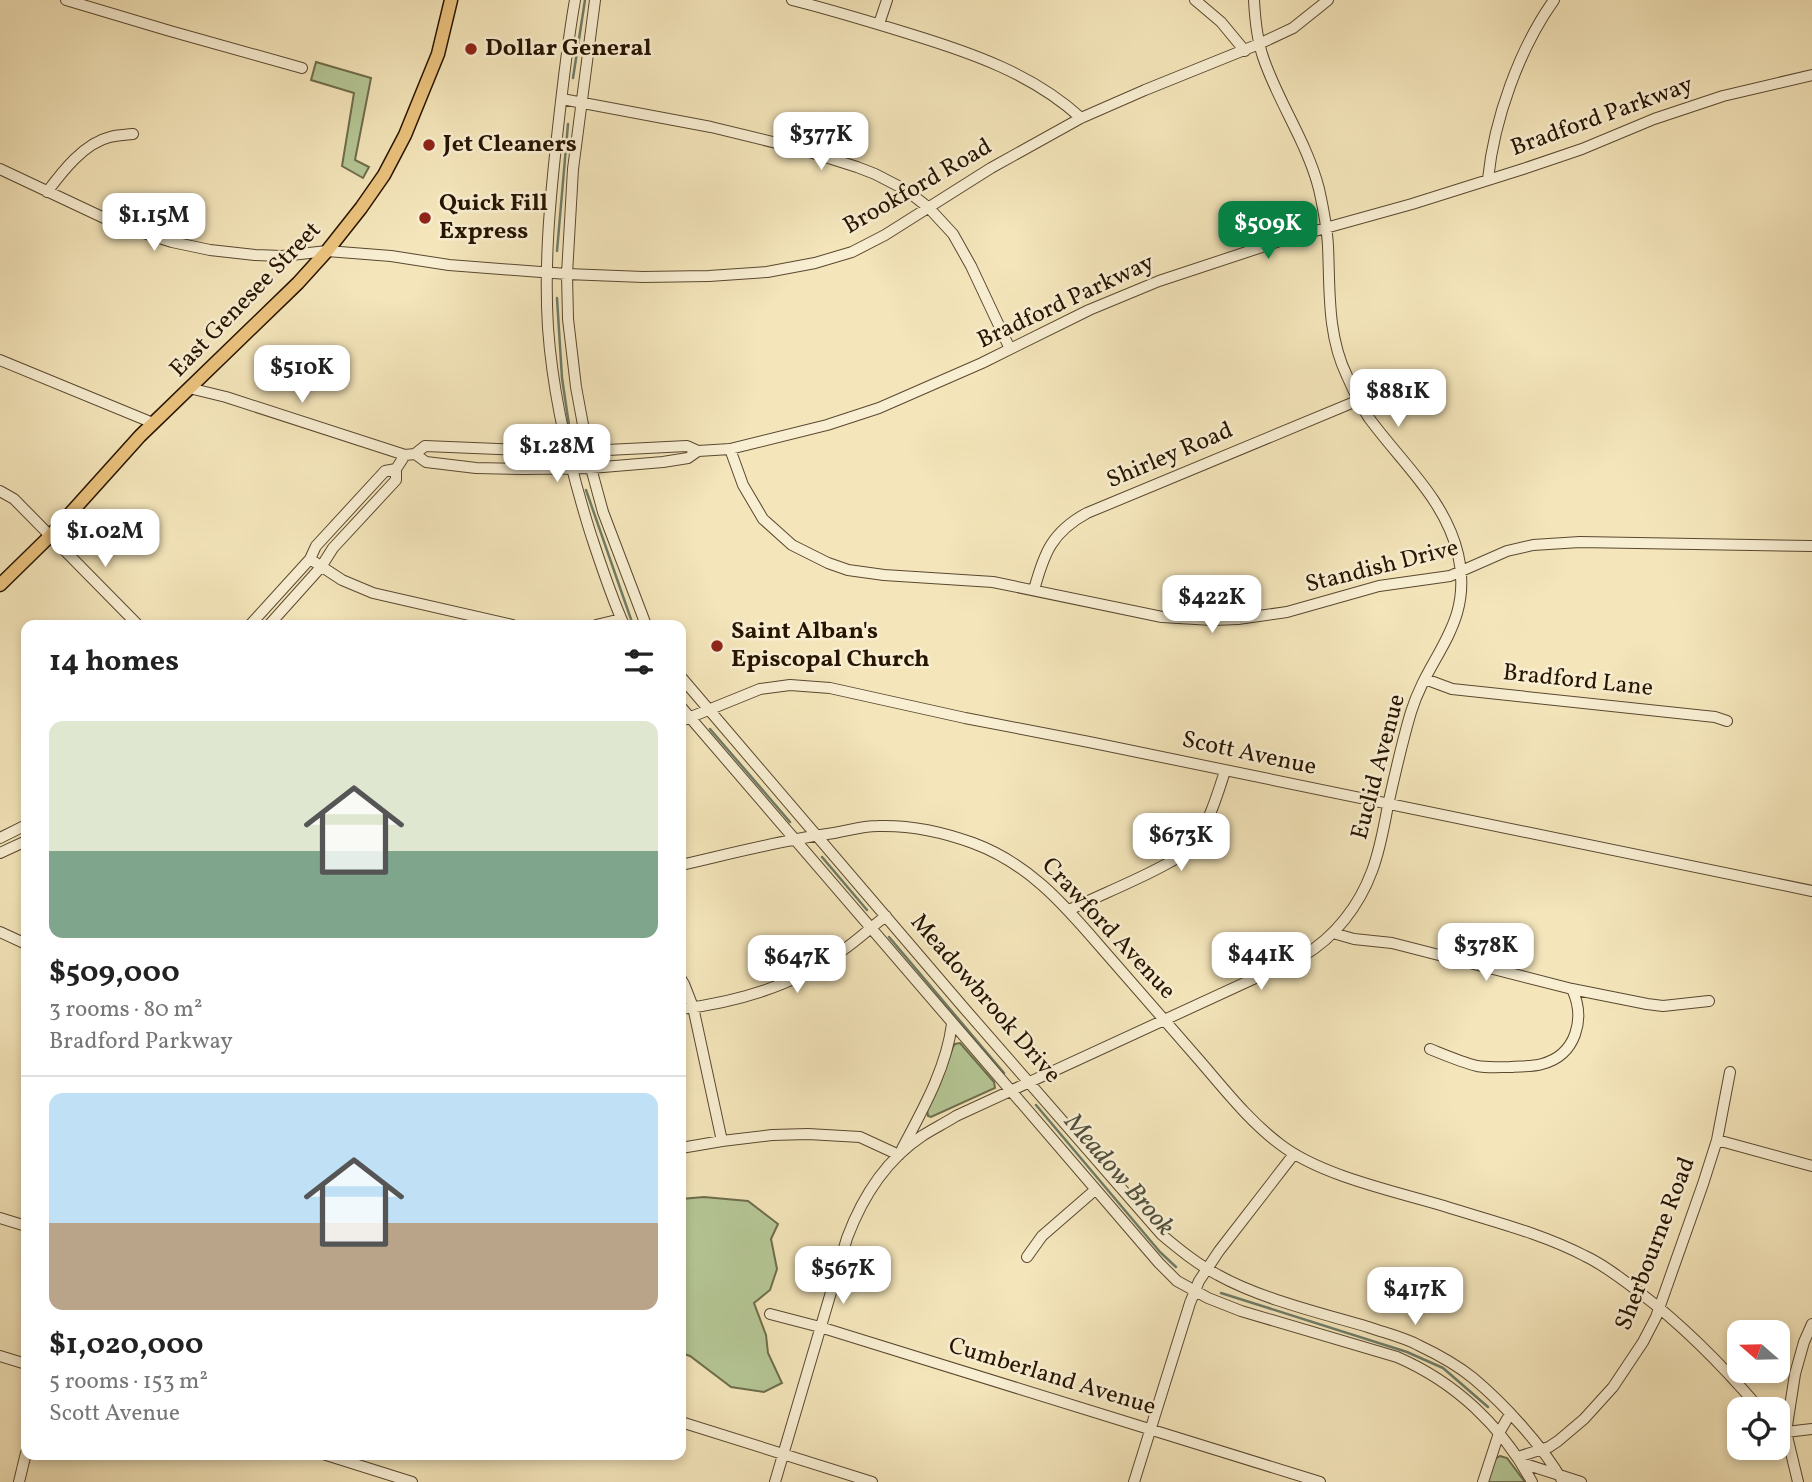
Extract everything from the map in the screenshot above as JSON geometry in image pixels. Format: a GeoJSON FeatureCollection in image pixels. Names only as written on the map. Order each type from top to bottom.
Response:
{"type":"FeatureCollection","features":[{"type":"Feature","properties":{"kind":"main road","name":"East Genesee Street"},"geometry":{"type":"LineString","coordinates":[[0,585],[50,536],[153,423],[298,283],[327,251],[384,175],[405,135],[438,54],[451,0]]}},
{"type":"Feature","properties":{"kind":"street"},"geometry":{"type":"LineString","coordinates":[[66,0],[302,68]]}},
{"type":"Feature","properties":{"kind":"street"},"geometry":{"type":"LineString","coordinates":[[575,0],[552,188],[548,330],[571,468],[602,569],[622,620]]}},
{"type":"Feature","properties":{"kind":"street"},"geometry":{"type":"LineString","coordinates":[[595,0],[573,169],[567,274],[568,319],[576,387],[591,468],[603,512],[644,620]]}},
{"type":"Feature","properties":{"kind":"street"},"geometry":{"type":"LineString","coordinates":[[792,0],[961,50],[1033,82],[1081,118]]}},
{"type":"Feature","properties":{"kind":"street"},"geometry":{"type":"LineString","coordinates":[[879,24],[887,0]]}},
{"type":"Feature","properties":{"kind":"street"},"geometry":{"type":"LineString","coordinates":[[1195,0],[1230,31],[1245,51]]}},
{"type":"Feature","properties":{"kind":"street","name":"Euclid Avenue"},"geometry":{"type":"LineString","coordinates":[[899,1154],[921,1136],[956,1116],[1303,956],[1324,942],[1352,911],[1372,872],[1411,710],[1444,647],[1458,613],[1461,571],[1452,536],[1437,505],[1421,482],[1368,416],[1345,373],[1334,341],[1329,304],[1326,228],[1319,189],[1312,167],[1264,60],[1259,44],[1254,0]]}},
{"type":"Feature","properties":{"kind":"street","name":"Brookford Road"},"geometry":{"type":"LineString","coordinates":[[0,169],[118,225],[172,242],[210,250],[282,256],[327,251],[548,274],[643,277],[767,272],[815,263],[852,252],[885,235],[991,168],[1081,118],[1245,51],[1293,28],[1328,0]]}},
{"type":"Feature","properties":{"kind":"street"},"geometry":{"type":"LineString","coordinates":[[1488,179],[1495,133],[1506,98],[1529,42],[1554,0]]}},
{"type":"Feature","properties":{"kind":"street","name":"Bradford Parkway"},"geometry":{"type":"LineString","coordinates":[[410,455],[425,446],[568,452],[687,446],[698,451],[730,449],[827,425],[879,408],[982,363],[1088,310],[1158,281],[1286,239],[1412,204],[1523,169],[1723,96],[1812,75]]}},
{"type":"Feature","properties":{"kind":"street"},"geometry":{"type":"LineString","coordinates":[[562,99],[711,127],[797,148],[874,174],[906,190],[929,208],[953,234],[1010,349]]}},
{"type":"Feature","properties":{"kind":"street"},"geometry":{"type":"LineString","coordinates":[[47,192],[65,168],[92,145],[111,136],[133,134]]}},
{"type":"Feature","properties":{"kind":"street"},"geometry":{"type":"LineString","coordinates":[[0,360],[153,423]]}},
{"type":"Feature","properties":{"kind":"street","name":"Bradford Parkway"},"geometry":{"type":"LineString","coordinates":[[189,388],[226,397],[426,462],[523,470],[591,468],[663,462],[688,458],[698,451]]}},
{"type":"Feature","properties":{"kind":"street","name":"Shirley Road"},"geometry":{"type":"LineString","coordinates":[[1034,590],[1049,546],[1059,532],[1074,520],[1359,400]]}},
{"type":"Feature","properties":{"kind":"street","name":"Standish Drive"},"geometry":{"type":"LineString","coordinates":[[730,449],[743,485],[763,519],[792,545],[828,563],[848,570],[884,575],[993,582],[1162,617],[1238,619],[1287,612],[1379,586],[1450,576],[1507,551],[1534,545],[1580,542],[1812,546]]}},
{"type":"Feature","properties":{"kind":"street"},"geometry":{"type":"LineString","coordinates":[[255,620],[384,471],[396,469],[410,455]]}},
{"type":"Feature","properties":{"kind":"street"},"geometry":{"type":"LineString","coordinates":[[273,620],[321,567],[333,548],[396,480],[396,469]]}},
{"type":"Feature","properties":{"kind":"street"},"geometry":{"type":"LineString","coordinates":[[0,491],[14,499],[133,620]]}},
{"type":"Feature","properties":{"kind":"street"},"geometry":{"type":"LineString","coordinates":[[310,559],[342,580],[373,593],[491,620]]}},
{"type":"Feature","properties":{"kind":"street","name":"Bradford Lane"},"geometry":{"type":"LineString","coordinates":[[1425,679],[1452,689],[1715,717],[1727,721]]}},
{"type":"Feature","properties":{"kind":"street","name":"Meadowbrook Drive"},"geometry":{"type":"LineString","coordinates":[[686,683],[1162,1235],[1196,1263],[1235,1283],[1397,1336],[1449,1361],[1472,1377],[1510,1414],[1541,1449],[1560,1478]]}},
{"type":"Feature","properties":{"kind":"street","name":"Scott Avenue"},"geometry":{"type":"LineString","coordinates":[[686,719],[760,689],[790,685],[817,686],[1812,891]]}},
{"type":"Feature","properties":{"kind":"street","name":"Meadowbrook Drive"},"geometry":{"type":"LineString","coordinates":[[686,720],[794,840],[1158,1264],[1177,1281],[1194,1291],[1241,1311],[1396,1357],[1421,1368],[1458,1393],[1499,1433],[1520,1460],[1532,1482]]}},
{"type":"Feature","properties":{"kind":"street"},"geometry":{"type":"LineString","coordinates":[[1069,910],[1135,880],[1179,857],[1190,848],[1216,801],[1225,771]]}},
{"type":"Feature","properties":{"kind":"street","name":"Crawford Avenue"},"geometry":{"type":"LineString","coordinates":[[686,864],[817,835],[879,825],[935,832],[974,844],[1014,863],[1030,873],[1069,910],[1234,1100],[1268,1134],[1294,1154],[1342,1175],[1556,1242],[1587,1257],[1660,1308],[1718,1362],[1749,1397]]}},
{"type":"Feature","properties":{"kind":"street"},"geometry":{"type":"LineString","coordinates":[[0,838],[21,828]]}},
{"type":"Feature","properties":{"kind":"street"},"geometry":{"type":"LineString","coordinates":[[0,853],[21,843]]}},
{"type":"Feature","properties":{"kind":"street"},"geometry":{"type":"LineString","coordinates":[[686,1008],[749,996],[791,981],[842,951],[886,916]]}},
{"type":"Feature","properties":{"kind":"street"},"geometry":{"type":"LineString","coordinates":[[0,932],[21,940]]}},
{"type":"Feature","properties":{"kind":"street"},"geometry":{"type":"LineString","coordinates":[[1333,933],[1354,939],[1392,943],[1572,989],[1647,1004],[1663,1006],[1709,1002]]}},
{"type":"Feature","properties":{"kind":"street"},"geometry":{"type":"LineString","coordinates":[[686,989],[693,1007],[722,1141]]}},
{"type":"Feature","properties":{"kind":"street"},"geometry":{"type":"LineString","coordinates":[[1430,1049],[1477,1066],[1488,1067],[1528,1066],[1556,1059],[1566,1051],[1577,1030],[1579,1012],[1572,989]]}},
{"type":"Feature","properties":{"kind":"street","name":"Euclid Avenue"},"geometry":{"type":"LineString","coordinates":[[775,1482],[853,1221],[871,1189],[899,1154],[942,1069],[953,1024]]}},
{"type":"Feature","properties":{"kind":"street","name":"Sherbourne Road"},"geometry":{"type":"LineString","coordinates":[[1520,1460],[1558,1441],[1584,1419],[1613,1387],[1643,1342],[1660,1308],[1703,1184],[1717,1140],[1730,1072]]}},
{"type":"Feature","properties":{"kind":"street"},"geometry":{"type":"LineString","coordinates":[[686,1148],[772,1135],[808,1134],[860,1137],[899,1154]]}},
{"type":"Feature","properties":{"kind":"street"},"geometry":{"type":"LineString","coordinates":[[1717,1140],[1812,1166]]}},
{"type":"Feature","properties":{"kind":"street"},"geometry":{"type":"LineString","coordinates":[[1134,1482],[1194,1291],[1219,1251],[1294,1154]]}},
{"type":"Feature","properties":{"kind":"street"},"geometry":{"type":"LineString","coordinates":[[1027,1258],[1042,1236],[1095,1190]]}},
{"type":"Feature","properties":{"kind":"street"},"geometry":{"type":"LineString","coordinates":[[0,1218],[21,1224]]}},
{"type":"Feature","properties":{"kind":"street","name":"Cumberland Avenue"},"geometry":{"type":"LineString","coordinates":[[770,1314],[820,1327],[1320,1482]]}},
{"type":"Feature","properties":{"kind":"street"},"geometry":{"type":"LineString","coordinates":[[1790,1397],[1804,1342],[1812,1324]]}},
{"type":"Feature","properties":{"kind":"street"},"geometry":{"type":"LineString","coordinates":[[0,1356],[21,1362]]}},
{"type":"Feature","properties":{"kind":"street"},"geometry":{"type":"LineString","coordinates":[[1483,1482],[1499,1433],[1510,1414]]}},
{"type":"Feature","properties":{"kind":"street"},"geometry":{"type":"LineString","coordinates":[[686,1424],[872,1482]]}},
{"type":"Feature","properties":{"kind":"street"},"geometry":{"type":"LineString","coordinates":[[1790,1429],[1812,1429]]}},
{"type":"Feature","properties":{"kind":"street"},"geometry":{"type":"LineString","coordinates":[[1790,1456],[1798,1482]]}},
{"type":"Feature","properties":{"kind":"street"},"geometry":{"type":"LineString","coordinates":[[19,1482],[24,1460]]}},
{"type":"Feature","properties":{"kind":"street"},"geometry":{"type":"LineString","coordinates":[[342,1460],[412,1482]]}},
{"type":"Feature","properties":{"kind":"street"},"geometry":{"type":"LineString","coordinates":[[1520,1460],[1560,1478],[1581,1482]]}},
{"type":"Feature","properties":{"kind":"green space"},"geometry":{"type":"Polygon","coordinates":[[[316,62],[371,78],[355,160],[369,167],[363,178],[342,166],[354,93],[311,80],[316,62]]]}},
{"type":"Feature","properties":{"kind":"green space"},"geometry":{"type":"Polygon","coordinates":[[[960,1043],[994,1082],[995,1088],[928,1116],[927,1109],[953,1047],[960,1043]]]}},
{"type":"Feature","properties":{"kind":"green space"},"geometry":{"type":"Polygon","coordinates":[[[704,1197],[748,1201],[778,1224],[771,1239],[777,1269],[770,1290],[754,1303],[766,1335],[768,1353],[782,1383],[764,1392],[731,1387],[686,1355],[686,1199],[704,1197]]]}},
{"type":"Feature","properties":{"kind":"green space"},"geometry":{"type":"Polygon","coordinates":[[[1500,1456],[1507,1458],[1525,1482],[1487,1482],[1495,1459],[1500,1456]]]}},
{"type":"Feature","properties":{"kind":"waterway","name":"Meadow Brook"},"geometry":{"type":"LineString","coordinates":[[573,78],[585,0]]}},
{"type":"Feature","properties":{"kind":"waterway","name":"Meadow Brook"},"geometry":{"type":"LineString","coordinates":[[557,251],[568,124]]}},
{"type":"Feature","properties":{"kind":"waterway","name":"Meadow Brook"},"geometry":{"type":"LineString","coordinates":[[557,298],[562,378],[569,425]]}},
{"type":"Feature","properties":{"kind":"waterway","name":"Meadow Brook"},"geometry":{"type":"LineString","coordinates":[[586,490],[631,620]]}},
{"type":"Feature","properties":{"kind":"waterway","name":"Meadow Brook"},"geometry":{"type":"LineString","coordinates":[[710,729],[790,822]]}},
{"type":"Feature","properties":{"kind":"waterway","name":"Meadow Brook"},"geometry":{"type":"LineString","coordinates":[[822,857],[867,910]]}},
{"type":"Feature","properties":{"kind":"waterway","name":"Meadow Brook"},"geometry":{"type":"LineString","coordinates":[[889,937],[1004,1073]]}},
{"type":"Feature","properties":{"kind":"waterway","name":"Meadow Brook"},"geometry":{"type":"LineString","coordinates":[[1036,1105],[1160,1252],[1176,1267]]}},
{"type":"Feature","properties":{"kind":"waterway","name":"Meadow Brook"},"geometry":{"type":"LineString","coordinates":[[1221,1293],[1407,1352],[1443,1368],[1488,1407]]}},
{"type":"Feature","properties":{"kind":"place","name":"Dollar General"},"geometry":{"type":"Point","coordinates":[471,49]}},
{"type":"Feature","properties":{"kind":"place","name":"Jet Cleaners"},"geometry":{"type":"Point","coordinates":[429,145]}},
{"type":"Feature","properties":{"kind":"place","name":"Quick Fill Express"},"geometry":{"type":"Point","coordinates":[425,218]}},
{"type":"Feature","properties":{"kind":"place","name":"Saint Alban's Episcopal Church"},"geometry":{"type":"Point","coordinates":[717,646]}}]}
